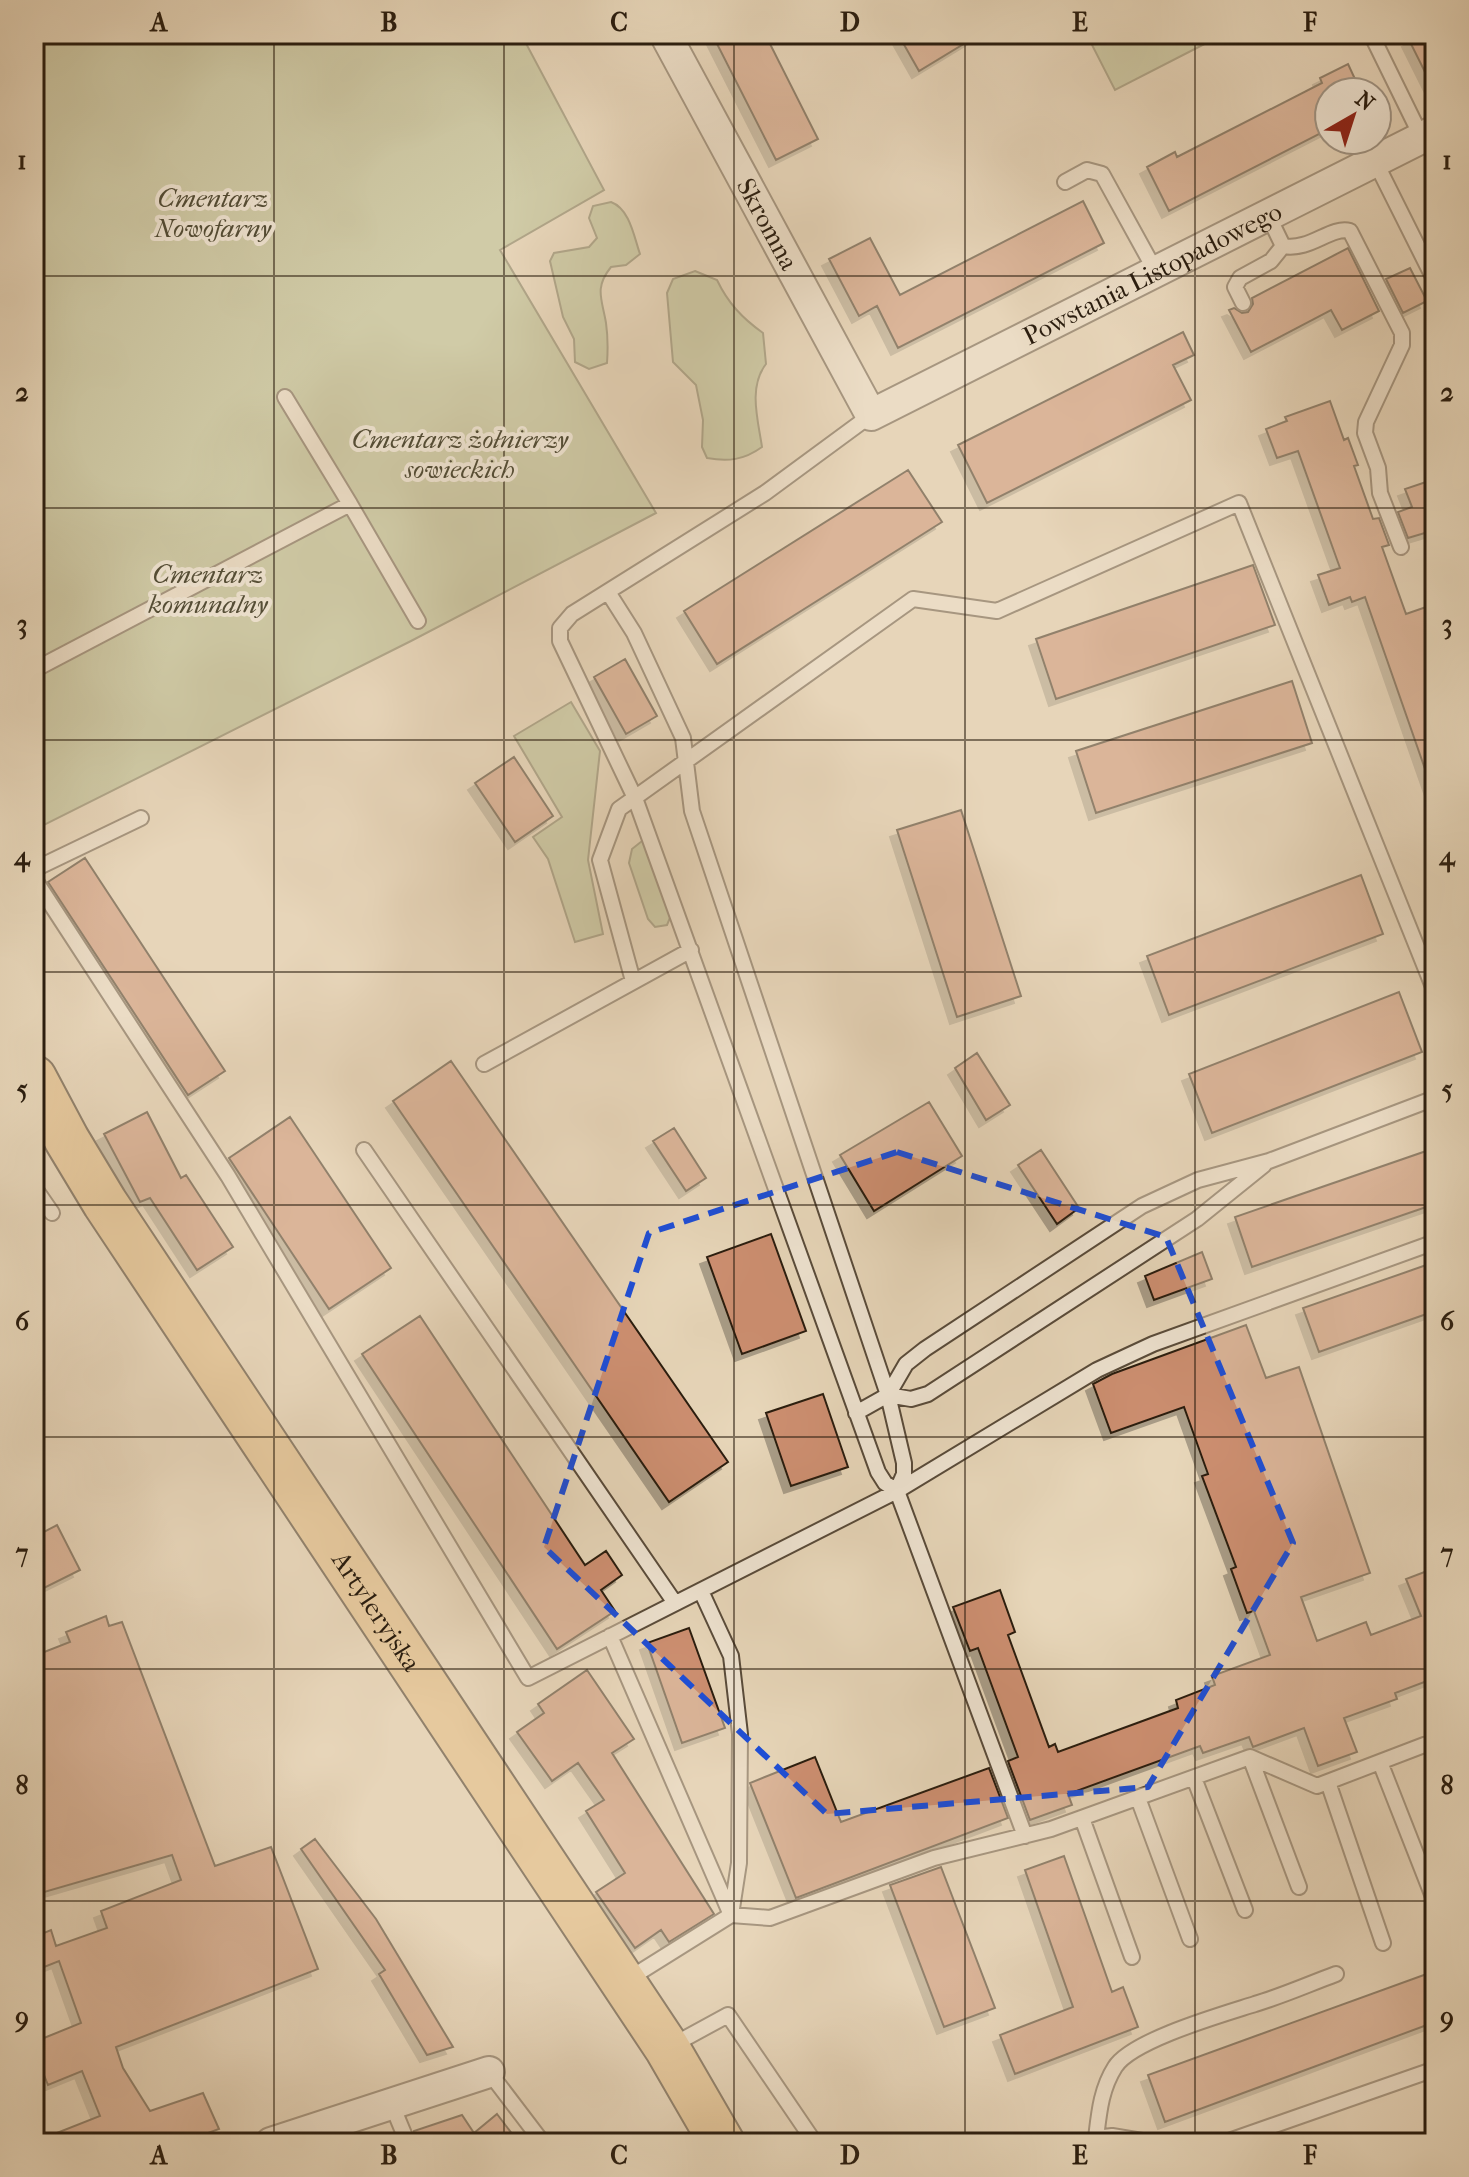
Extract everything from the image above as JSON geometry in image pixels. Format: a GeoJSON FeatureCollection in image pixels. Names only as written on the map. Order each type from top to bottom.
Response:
{"type":"FeatureCollection","features":[{"type":"Feature","properties":{"kind":"main road","name":"Artyleryjska"},"geometry":{"type":"LineString","coordinates":[[34,1078],[105,1203],[667,2048],[722,2143]]}},
{"type":"Feature","properties":{"kind":"street","name":"Skromna"},"geometry":{"type":"LineString","coordinates":[[665,34],[871,415]]}},
{"type":"Feature","properties":{"kind":"street","name":"Powstania Listopadowego"},"geometry":{"type":"LineString","coordinates":[[871,415],[1431,134]]}},
{"type":"Feature","properties":{"kind":"street"},"geometry":{"type":"LineString","coordinates":[[271,2143],[489,2072]]}},
{"type":"Feature","properties":{"kind":"lane"},"geometry":{"type":"LineString","coordinates":[[1373,35],[1431,134]]}},
{"type":"Feature","properties":{"kind":"lane"},"geometry":{"type":"LineString","coordinates":[[1375,161],[1435,281]]}},
{"type":"Feature","properties":{"kind":"lane"},"geometry":{"type":"LineString","coordinates":[[1065,182],[1087,170],[1102,174],[1156,272]]}},
{"type":"Feature","properties":{"kind":"lane"},"geometry":{"type":"LineString","coordinates":[[1268,215],[1283,246]]}},
{"type":"Feature","properties":{"kind":"lane"},"geometry":{"type":"LineString","coordinates":[[1283,246],[1297,248],[1342,229],[1350,231],[1402,333],[1402,345],[1366,422],[1365,433],[1378,468],[1380,493],[1401,547]]}},
{"type":"Feature","properties":{"kind":"lane"},"geometry":{"type":"LineString","coordinates":[[1243,303],[1235,287],[1240,278],[1271,261],[1283,246]]}},
{"type":"Feature","properties":{"kind":"lane"},"geometry":{"type":"LineString","coordinates":[[285,397],[418,621]]}},
{"type":"Feature","properties":{"kind":"lane"},"geometry":{"type":"LineString","coordinates":[[871,415],[765,493],[572,614],[560,628],[560,641],[635,798],[878,1472],[885,1483],[897,1491],[1025,1836]]}},
{"type":"Feature","properties":{"kind":"lane"},"geometry":{"type":"LineString","coordinates":[[633,981],[600,860],[619,809],[913,599],[997,611],[1239,503],[1435,992]]}},
{"type":"Feature","properties":{"kind":"lane"},"geometry":{"type":"LineString","coordinates":[[34,670],[350,504]]}},
{"type":"Feature","properties":{"kind":"lane"},"geometry":{"type":"LineString","coordinates":[[608,592],[634,633],[683,738],[692,811],[888,1395],[904,1463],[904,1474],[897,1491]]}},
{"type":"Feature","properties":{"kind":"lane"},"geometry":{"type":"LineString","coordinates":[[141,818],[37,868],[34,874],[37,883],[228,1176],[528,1678],[897,1491],[1111,1363],[1153,1344],[1435,1242]]}},
{"type":"Feature","properties":{"kind":"lane"},"geometry":{"type":"LineString","coordinates":[[484,1064],[691,950]]}},
{"type":"Feature","properties":{"kind":"lane"},"geometry":{"type":"LineString","coordinates":[[856,1413],[888,1395],[906,1364],[925,1349],[1142,1206],[1198,1180],[1269,1161],[1435,1098]]}},
{"type":"Feature","properties":{"kind":"lane"},"geometry":{"type":"LineString","coordinates":[[364,1150],[675,1603]]}},
{"type":"Feature","properties":{"kind":"lane"},"geometry":{"type":"LineString","coordinates":[[888,1395],[911,1399],[928,1394],[1197,1219],[1269,1161]]}},
{"type":"Feature","properties":{"kind":"lane"},"geometry":{"type":"LineString","coordinates":[[34,1187],[52,1213]]}},
{"type":"Feature","properties":{"kind":"lane"},"geometry":{"type":"LineString","coordinates":[[701,1591],[731,1656],[740,1734],[739,1863],[731,1915]]}},
{"type":"Feature","properties":{"kind":"lane"},"geometry":{"type":"LineString","coordinates":[[610,1636],[731,1915]]}},
{"type":"Feature","properties":{"kind":"lane"},"geometry":{"type":"LineString","coordinates":[[623,1982],[731,1915],[770,1918],[934,1858],[1025,1836],[1082,1818],[1250,1757],[1317,1786],[1434,1743],[1435,1722]]}},
{"type":"Feature","properties":{"kind":"lane"},"geometry":{"type":"LineString","coordinates":[[1250,1757],[1299,1887]]}},
{"type":"Feature","properties":{"kind":"lane"},"geometry":{"type":"LineString","coordinates":[[1380,1762],[1435,1902]]}},
{"type":"Feature","properties":{"kind":"lane"},"geometry":{"type":"LineString","coordinates":[[1194,1778],[1245,1910]]}},
{"type":"Feature","properties":{"kind":"lane"},"geometry":{"type":"LineString","coordinates":[[1328,1782],[1383,1943]]}},
{"type":"Feature","properties":{"kind":"lane"},"geometry":{"type":"LineString","coordinates":[[1138,1798],[1190,1939]]}},
{"type":"Feature","properties":{"kind":"lane"},"geometry":{"type":"LineString","coordinates":[[1082,1818],[1132,1957]]}},
{"type":"Feature","properties":{"kind":"lane"},"geometry":{"type":"LineString","coordinates":[[1154,2143],[1112,2136],[1090,2140],[1101,2098],[1116,2064],[1142,2046],[1220,2013],[1255,2005],[1336,1974]]}},
{"type":"Feature","properties":{"kind":"lane"},"geometry":{"type":"LineString","coordinates":[[667,2048],[728,2015],[815,2143]]}},
{"type":"Feature","properties":{"kind":"lane"},"geometry":{"type":"LineString","coordinates":[[1223,2143],[1435,2069]]}},
{"type":"Feature","properties":{"kind":"lane"},"geometry":{"type":"LineString","coordinates":[[489,2072],[543,2143]]}},
{"type":"Feature","properties":{"kind":"lane"},"geometry":{"type":"LineString","coordinates":[[392,2105],[404,2134]]}},
{"type":"Feature","properties":{"kind":"highlighted area"},"geometry":{"type":"Polygon","coordinates":[[[897,1152],[1166,1237],[1293,1543],[1148,1787],[827,1814],[544,1547],[649,1233],[897,1152]]]}},
{"type":"Feature","properties":{"kind":"green space"},"geometry":{"type":"Polygon","coordinates":[[[34,34],[521,34],[604,190],[500,250],[656,513],[411,641],[34,830],[34,34]]]}},
{"type":"Feature","properties":{"kind":"green space"},"geometry":{"type":"Polygon","coordinates":[[[1109,34],[1224,34],[1115,90],[1091,43],[1109,34]]]}},
{"type":"Feature","properties":{"kind":"green space"},"geometry":{"type":"Polygon","coordinates":[[[611,202],[627,217],[640,254],[626,265],[611,267],[602,281],[607,363],[589,369],[575,362],[574,339],[563,317],[550,261],[554,253],[589,247],[597,238],[589,218],[593,206],[611,202]]]}},
{"type":"Feature","properties":{"kind":"green space"},"geometry":{"type":"Polygon","coordinates":[[[695,271],[717,280],[736,310],[763,333],[766,364],[760,373],[756,393],[762,447],[736,459],[707,458],[702,447],[703,420],[696,385],[673,362],[667,293],[673,279],[695,271]]]}},
{"type":"Feature","properties":{"kind":"green space"},"geometry":{"type":"Polygon","coordinates":[[[571,702],[600,751],[588,860],[603,934],[575,942],[548,859],[533,837],[562,817],[514,736],[571,702]]]}},
{"type":"Feature","properties":{"kind":"green space"},"geometry":{"type":"Polygon","coordinates":[[[642,841],[672,913],[667,925],[655,927],[648,919],[629,863],[632,849],[642,841]]]}},
{"type":"Feature","properties":{"kind":"building"},"geometry":{"type":"Polygon","coordinates":[[[712,34],[765,34],[818,139],[776,160],[712,34]]]}},
{"type":"Feature","properties":{"kind":"building"},"geometry":{"type":"Polygon","coordinates":[[[898,34],[980,34],[919,71],[898,34]]]}},
{"type":"Feature","properties":{"kind":"building"},"geometry":{"type":"Polygon","coordinates":[[[1420,34],[1435,34],[1435,92],[1409,40],[1420,34]]]}},
{"type":"Feature","properties":{"kind":"building"},"geometry":{"type":"Polygon","coordinates":[[[1348,64],[1354,76],[1324,76],[1348,64]]]}},
{"type":"Feature","properties":{"kind":"building"},"geometry":{"type":"Polygon","coordinates":[[[1313,88],[1313,137],[1169,211],[1147,167],[1175,152],[1177,157],[1313,88]]]}},
{"type":"Feature","properties":{"kind":"building"},"geometry":{"type":"Polygon","coordinates":[[[1083,201],[1104,243],[898,348],[877,306],[859,316],[829,259],[870,238],[900,295],[1083,201]]]}},
{"type":"Feature","properties":{"kind":"building"},"geometry":{"type":"Polygon","coordinates":[[[1348,248],[1379,311],[1342,330],[1331,310],[1251,352],[1229,310],[1234,308],[1242,313],[1248,312],[1253,304],[1252,298],[1348,248]]]}},
{"type":"Feature","properties":{"kind":"building"},"geometry":{"type":"Polygon","coordinates":[[[1410,268],[1427,301],[1403,313],[1386,279],[1410,268]]]}},
{"type":"Feature","properties":{"kind":"building"},"geometry":{"type":"Polygon","coordinates":[[[1183,332],[1194,355],[1173,365],[1191,400],[987,503],[958,445],[1183,332]]]}},
{"type":"Feature","properties":{"kind":"building"},"geometry":{"type":"Polygon","coordinates":[[[1330,401],[1344,440],[1348,438],[1358,465],[1354,466],[1373,519],[1379,518],[1389,545],[1382,547],[1406,614],[1435,604],[1435,789],[1432,789],[1365,597],[1352,602],[1350,597],[1329,605],[1318,575],[1340,568],[1298,451],[1277,458],[1266,429],[1287,421],[1285,417],[1330,401]]]}},
{"type":"Feature","properties":{"kind":"building"},"geometry":{"type":"Polygon","coordinates":[[[908,470],[942,522],[717,664],[684,611],[908,470]]]}},
{"type":"Feature","properties":{"kind":"building"},"geometry":{"type":"Polygon","coordinates":[[[1435,479],[1435,530],[1408,538],[1398,512],[1412,507],[1405,489],[1435,479]]]}},
{"type":"Feature","properties":{"kind":"building"},"geometry":{"type":"Polygon","coordinates":[[[1253,565],[1275,625],[1056,699],[1036,639],[1253,565]]]}},
{"type":"Feature","properties":{"kind":"building"},"geometry":{"type":"Polygon","coordinates":[[[625,659],[657,716],[626,734],[594,677],[625,659]]]}},
{"type":"Feature","properties":{"kind":"building"},"geometry":{"type":"Polygon","coordinates":[[[1292,681],[1312,743],[1096,813],[1076,751],[1292,681]]]}},
{"type":"Feature","properties":{"kind":"building"},"geometry":{"type":"Polygon","coordinates":[[[514,757],[553,816],[515,842],[475,783],[514,757]]]}},
{"type":"Feature","properties":{"kind":"building"},"geometry":{"type":"Polygon","coordinates":[[[961,810],[1021,996],[957,1017],[897,830],[961,810]]]}},
{"type":"Feature","properties":{"kind":"building"},"geometry":{"type":"Polygon","coordinates":[[[85,858],[225,1071],[188,1095],[48,882],[85,858]]]}},
{"type":"Feature","properties":{"kind":"building"},"geometry":{"type":"Polygon","coordinates":[[[1361,875],[1383,934],[1169,1015],[1147,956],[1361,875]]]}},
{"type":"Feature","properties":{"kind":"building"},"geometry":{"type":"Polygon","coordinates":[[[1399,992],[1422,1052],[1212,1133],[1189,1074],[1399,992]]]}},
{"type":"Feature","properties":{"kind":"building"},"geometry":{"type":"Polygon","coordinates":[[[977,1053],[1010,1105],[986,1120],[955,1068],[977,1053]]]}},
{"type":"Feature","properties":{"kind":"building"},"geometry":{"type":"Polygon","coordinates":[[[451,1061],[728,1462],[669,1502],[393,1101],[451,1061]]]}},
{"type":"Feature","properties":{"kind":"building"},"geometry":{"type":"Polygon","coordinates":[[[929,1102],[962,1156],[874,1211],[840,1155],[929,1102]]]}},
{"type":"Feature","properties":{"kind":"building"},"geometry":{"type":"Polygon","coordinates":[[[147,1112],[181,1178],[186,1175],[233,1247],[197,1270],[150,1198],[140,1202],[104,1134],[147,1112]]]}},
{"type":"Feature","properties":{"kind":"building"},"geometry":{"type":"Polygon","coordinates":[[[290,1117],[391,1268],[329,1309],[229,1158],[290,1117]]]}},
{"type":"Feature","properties":{"kind":"building"},"geometry":{"type":"Polygon","coordinates":[[[674,1128],[706,1178],[686,1191],[653,1141],[674,1128]]]}},
{"type":"Feature","properties":{"kind":"building"},"geometry":{"type":"Polygon","coordinates":[[[1435,1148],[1435,1204],[1252,1267],[1235,1217],[1435,1148]]]}},
{"type":"Feature","properties":{"kind":"building"},"geometry":{"type":"Polygon","coordinates":[[[1041,1150],[1079,1208],[1057,1224],[1018,1165],[1041,1150]]]}},
{"type":"Feature","properties":{"kind":"building"},"geometry":{"type":"Polygon","coordinates":[[[771,1234],[806,1331],[742,1354],[707,1257],[771,1234]]]}},
{"type":"Feature","properties":{"kind":"building"},"geometry":{"type":"Polygon","coordinates":[[[1202,1252],[1212,1279],[1154,1300],[1145,1276],[1202,1252]]]}},
{"type":"Feature","properties":{"kind":"building"},"geometry":{"type":"Polygon","coordinates":[[[1435,1262],[1435,1311],[1319,1352],[1303,1308],[1435,1262]]]}},
{"type":"Feature","properties":{"kind":"building"},"geometry":{"type":"Polygon","coordinates":[[[420,1316],[585,1565],[606,1551],[622,1575],[601,1590],[615,1611],[557,1649],[362,1354],[420,1316]]]}},
{"type":"Feature","properties":{"kind":"building"},"geometry":{"type":"Polygon","coordinates":[[[1246,1325],[1266,1378],[1299,1367],[1370,1573],[1301,1597],[1317,1641],[1366,1622],[1371,1635],[1421,1616],[1406,1579],[1435,1568],[1435,1678],[1395,1693],[1397,1699],[1344,1718],[1357,1752],[1318,1766],[1304,1728],[1253,1747],[1249,1737],[1203,1753],[1200,1746],[1068,1794],[1072,1805],[1030,1820],[1008,1761],[1018,1757],[978,1648],[970,1651],[953,1607],[1000,1590],[1015,1632],[1008,1635],[1049,1747],[1055,1744],[1058,1752],[1178,1708],[1176,1700],[1215,1685],[1212,1676],[1270,1655],[1254,1611],[1247,1613],[1231,1569],[1236,1567],[1202,1476],[1208,1474],[1184,1407],[1111,1433],[1093,1384],[1112,1374],[1246,1325]]]}},
{"type":"Feature","properties":{"kind":"building"},"geometry":{"type":"Polygon","coordinates":[[[823,1394],[848,1467],[791,1486],[766,1413],[823,1394]]]}},
{"type":"Feature","properties":{"kind":"building"},"geometry":{"type":"Polygon","coordinates":[[[57,1525],[80,1570],[34,1593],[34,1537],[57,1525]]]}},
{"type":"Feature","properties":{"kind":"building"},"geometry":{"type":"Polygon","coordinates":[[[106,1616],[109,1626],[122,1622],[215,1866],[271,1847],[318,1969],[116,2047],[123,2068],[150,2111],[203,2093],[219,2129],[181,2143],[34,2142],[100,2116],[82,2071],[48,2085],[34,2050],[34,2042],[81,2023],[59,1961],[34,1971],[34,1937],[51,1930],[56,1946],[107,1928],[101,1911],[181,1880],[172,1855],[34,1895],[34,1753],[39,1751],[34,1737],[34,1656],[70,1642],[66,1632],[106,1616]]]}},
{"type":"Feature","properties":{"kind":"building"},"geometry":{"type":"Polygon","coordinates":[[[689,1628],[725,1728],[682,1743],[647,1643],[689,1628]]]}},
{"type":"Feature","properties":{"kind":"building"},"geometry":{"type":"Polygon","coordinates":[[[587,1670],[634,1739],[612,1753],[714,1914],[669,1942],[661,1930],[635,1948],[596,1892],[625,1873],[586,1811],[604,1800],[578,1763],[552,1781],[517,1732],[544,1713],[538,1704],[587,1670]]]}},
{"type":"Feature","properties":{"kind":"building"},"geometry":{"type":"Polygon","coordinates":[[[815,1757],[841,1822],[989,1768],[1008,1818],[796,1898],[750,1783],[815,1757]]]}},
{"type":"Feature","properties":{"kind":"building"},"geometry":{"type":"Polygon","coordinates":[[[315,1839],[376,1919],[453,2047],[427,2055],[379,1974],[385,1970],[301,1849],[315,1839]]]}},
{"type":"Feature","properties":{"kind":"building"},"geometry":{"type":"Polygon","coordinates":[[[1064,1856],[1112,1992],[1123,1987],[1138,2027],[1015,2074],[1000,2035],[1073,2007],[1025,1870],[1064,1856]]]}},
{"type":"Feature","properties":{"kind":"building"},"geometry":{"type":"Polygon","coordinates":[[[941,1867],[995,2008],[944,2027],[890,1885],[941,1867]]]}},
{"type":"Feature","properties":{"kind":"building"},"geometry":{"type":"Polygon","coordinates":[[[1435,1971],[1435,2022],[1165,2122],[1148,2075],[1435,1971]]]}},
{"type":"Feature","properties":{"kind":"building"},"geometry":{"type":"Polygon","coordinates":[[[497,2114],[519,2143],[408,2143],[414,2131],[462,2115],[474,2133],[497,2114]]]}},
{"type":"Feature","properties":{"kind":"park label","name":"Cmentarz Nowofarny"},"geometry":{"type":"Point","coordinates":[213,213]}},
{"type":"Feature","properties":{"kind":"park label","name":"Cmentarz żołnierzy sowieckich"},"geometry":{"type":"Point","coordinates":[460,454]}},
{"type":"Feature","properties":{"kind":"park label","name":"Cmentarz komunalny"},"geometry":{"type":"Point","coordinates":[208,589]}}]}
